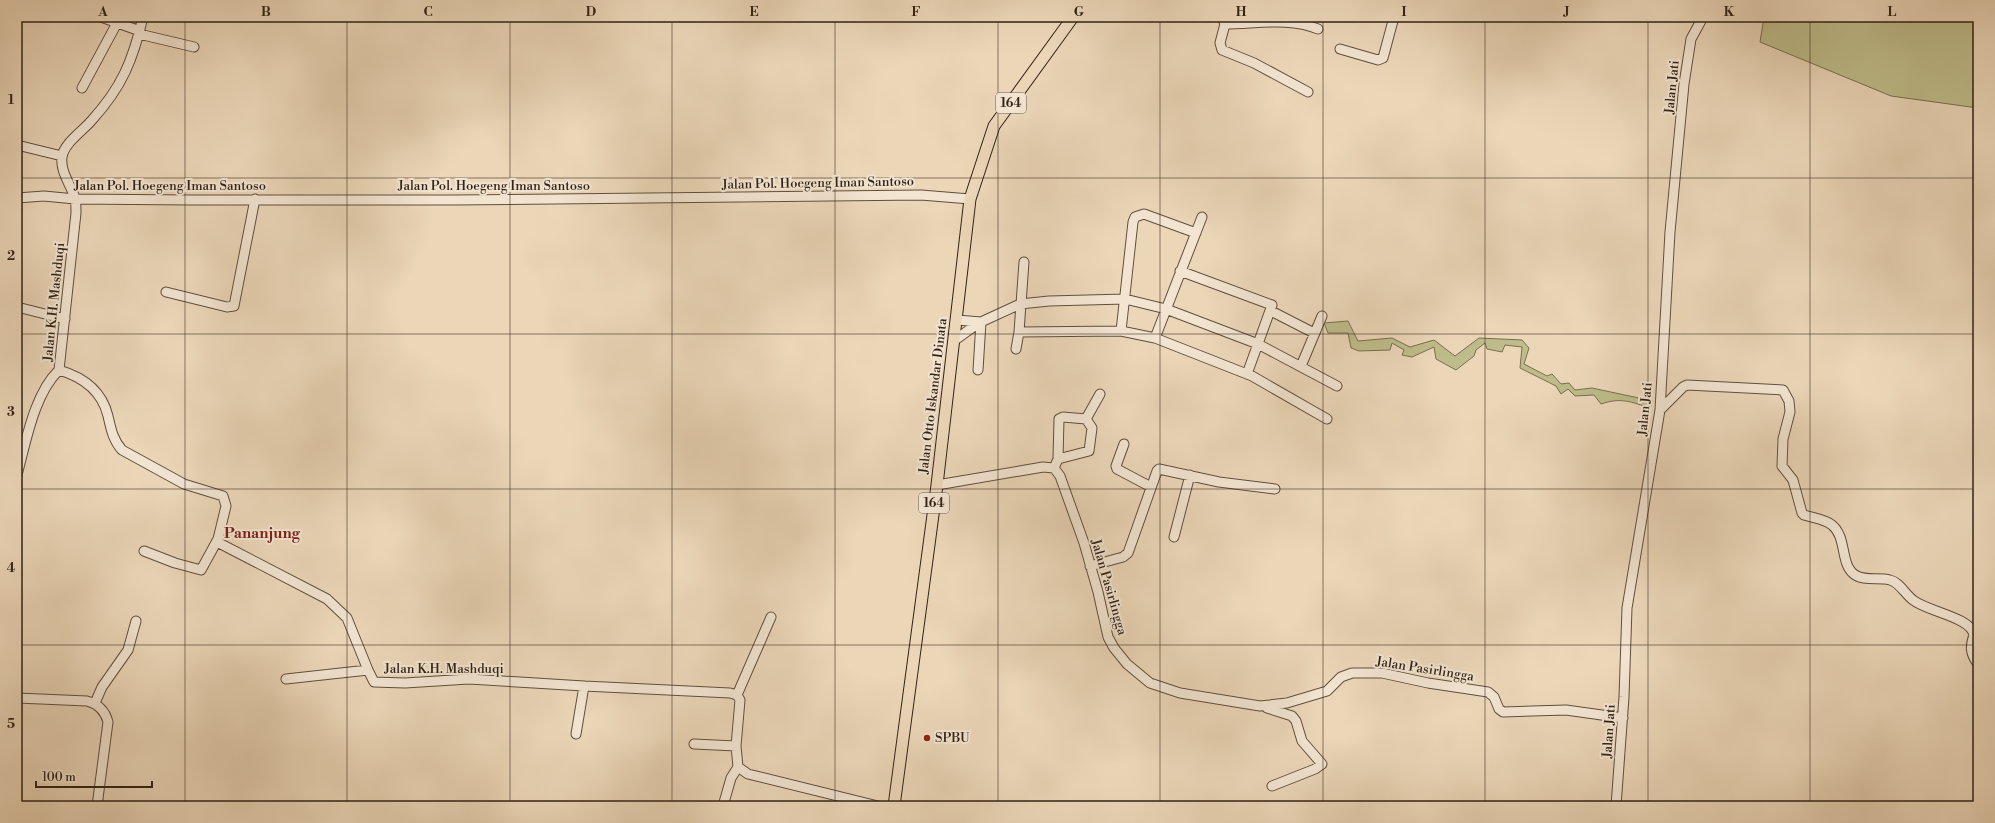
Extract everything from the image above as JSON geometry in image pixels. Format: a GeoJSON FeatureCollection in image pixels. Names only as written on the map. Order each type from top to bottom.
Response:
{"type":"FeatureCollection","features":[{"type":"Feature","properties":{"kind":"main road","name":"Jalan Otto Iskandar Dinata"},"geometry":{"type":"LineString","coordinates":[[894,806],[955,340],[970,199],[994,126],[1073,17]]}},
{"type":"Feature","properties":{"kind":"street"},"geometry":{"type":"LineString","coordinates":[[100,17],[140,32],[194,47]]}},
{"type":"Feature","properties":{"kind":"street"},"geometry":{"type":"LineString","coordinates":[[75,198],[62,165],[62,156],[65,149],[93,120],[121,83],[133,55],[143,17]]}},
{"type":"Feature","properties":{"kind":"street"},"geometry":{"type":"LineString","coordinates":[[1340,49],[1378,60],[1383,58],[1394,17]]}},
{"type":"Feature","properties":{"kind":"street","name":"Jalan Jati"},"geometry":{"type":"LineString","coordinates":[[1616,806],[1623,718],[1627,608],[1660,407],[1670,232],[1684,84],[1692,39],[1703,17]]}},
{"type":"Feature","properties":{"kind":"street"},"geometry":{"type":"LineString","coordinates":[[1308,92],[1254,63],[1222,50],[1220,43],[1224,20],[1295,22],[1306,24],[1318,29]]}},
{"type":"Feature","properties":{"kind":"street"},"geometry":{"type":"LineString","coordinates":[[82,88],[117,23]]}},
{"type":"Feature","properties":{"kind":"street"},"geometry":{"type":"LineString","coordinates":[[17,145],[62,156]]}},
{"type":"Feature","properties":{"kind":"street","name":"Jalan Pol. Hoegeng Iman Santoso"},"geometry":{"type":"LineString","coordinates":[[17,198],[44,196],[75,198],[454,200],[921,195],[970,199]]}},
{"type":"Feature","properties":{"kind":"street","name":"Jalan K.H. Mashduqi"},"geometry":{"type":"LineString","coordinates":[[75,198],[75,227],[59,370],[72,374],[87,383],[98,393],[106,408],[116,443],[122,450],[184,484],[223,496],[226,506],[218,539],[223,546],[327,600],[342,612],[352,630],[374,682],[386,683],[469,679],[584,686],[678,689],[737,694]]}},
{"type":"Feature","properties":{"kind":"street"},"geometry":{"type":"LineString","coordinates":[[166,292],[227,306],[234,306],[255,199]]}},
{"type":"Feature","properties":{"kind":"street"},"geometry":{"type":"LineString","coordinates":[[1121,331],[1133,222],[1135,217],[1144,214],[1196,233]]}},
{"type":"Feature","properties":{"kind":"street"},"geometry":{"type":"LineString","coordinates":[[1155,338],[1202,217]]}},
{"type":"Feature","properties":{"kind":"street"},"geometry":{"type":"LineString","coordinates":[[1016,349],[1024,262]]}},
{"type":"Feature","properties":{"kind":"street"},"geometry":{"type":"LineString","coordinates":[[1180,271],[1271,303],[1271,311],[1247,374]]}},
{"type":"Feature","properties":{"kind":"street"},"geometry":{"type":"LineString","coordinates":[[955,340],[980,322],[1020,304],[1049,301],[1125,299],[1166,309],[1258,344],[1337,386]]}},
{"type":"Feature","properties":{"kind":"street"},"geometry":{"type":"LineString","coordinates":[[17,307],[65,319]]}},
{"type":"Feature","properties":{"kind":"street"},"geometry":{"type":"LineString","coordinates":[[1271,311],[1314,333]]}},
{"type":"Feature","properties":{"kind":"street"},"geometry":{"type":"LineString","coordinates":[[1301,366],[1322,316]]}},
{"type":"Feature","properties":{"kind":"street"},"geometry":{"type":"LineString","coordinates":[[957,320],[980,322]]}},
{"type":"Feature","properties":{"kind":"street"},"geometry":{"type":"LineString","coordinates":[[978,370],[980,322]]}},
{"type":"Feature","properties":{"kind":"street"},"geometry":{"type":"LineString","coordinates":[[1018,332],[1121,331],[1155,338],[1247,374],[1327,419]]}},
{"type":"Feature","properties":{"kind":"street"},"geometry":{"type":"LineString","coordinates":[[17,475],[40,396],[51,377],[59,370]]}},
{"type":"Feature","properties":{"kind":"street"},"geometry":{"type":"LineString","coordinates":[[1660,407],[1687,385],[1783,390],[1790,401],[1790,412],[1783,439],[1782,466],[1793,480],[1802,513],[1804,515],[1822,520],[1836,528],[1842,542],[1848,566],[1852,573],[1857,577],[1890,580],[1913,600],[1924,606],[1954,617],[1970,626],[1974,634],[1970,644],[1971,650],[1978,664]]}},
{"type":"Feature","properties":{"kind":"street"},"geometry":{"type":"LineString","coordinates":[[1086,420],[1100,394]]}},
{"type":"Feature","properties":{"kind":"street"},"geometry":{"type":"LineString","coordinates":[[936,485],[1043,467],[1054,468],[1058,459],[1059,419],[1063,417],[1086,420],[1092,428],[1089,451],[1058,459]]}},
{"type":"Feature","properties":{"kind":"street"},"geometry":{"type":"LineString","coordinates":[[1124,444],[1116,466],[1117,469],[1151,487]]}},
{"type":"Feature","properties":{"kind":"street","name":"Jalan Pasirlingga"},"geometry":{"type":"LineString","coordinates":[[1054,468],[1060,476],[1084,543],[1098,592],[1108,637],[1114,648],[1139,675],[1150,683],[1180,693],[1260,706],[1287,703],[1327,691],[1341,677],[1352,673],[1382,672],[1428,683],[1488,692],[1494,697],[1499,710],[1503,712],[1566,710],[1623,718]]}},
{"type":"Feature","properties":{"kind":"street"},"geometry":{"type":"LineString","coordinates":[[1090,566],[1123,557],[1128,553],[1156,471],[1159,469],[1219,482],[1275,489]]}},
{"type":"Feature","properties":{"kind":"street"},"geometry":{"type":"LineString","coordinates":[[1174,537],[1190,475]]}},
{"type":"Feature","properties":{"kind":"street"},"geometry":{"type":"LineString","coordinates":[[144,551],[175,563],[201,570],[218,539]]}},
{"type":"Feature","properties":{"kind":"street"},"geometry":{"type":"LineString","coordinates":[[723,806],[730,778],[738,767],[736,746],[740,700],[737,694],[771,617]]}},
{"type":"Feature","properties":{"kind":"street"},"geometry":{"type":"LineString","coordinates":[[95,703],[102,687],[128,650],[136,621]]}},
{"type":"Feature","properties":{"kind":"street"},"geometry":{"type":"LineString","coordinates":[[286,679],[368,670]]}},
{"type":"Feature","properties":{"kind":"street"},"geometry":{"type":"LineString","coordinates":[[576,734],[584,686]]}},
{"type":"Feature","properties":{"kind":"street"},"geometry":{"type":"LineString","coordinates":[[17,698],[87,700],[95,703],[104,711],[108,722],[97,806]]}},
{"type":"Feature","properties":{"kind":"street"},"geometry":{"type":"LineString","coordinates":[[1260,706],[1292,716],[1296,721],[1302,741],[1322,764],[1316,769],[1272,786]]}},
{"type":"Feature","properties":{"kind":"street"},"geometry":{"type":"LineString","coordinates":[[694,744],[736,746]]}},
{"type":"Feature","properties":{"kind":"street"},"geometry":{"type":"LineString","coordinates":[[738,767],[748,774],[878,806]]}},
{"type":"Feature","properties":{"kind":"shaded area"},"geometry":{"type":"Polygon","coordinates":[[[1764,17],[1978,17],[1978,108],[1891,96],[1760,42],[1764,17]]]}},
{"type":"Feature","properties":{"kind":"shaded area"},"geometry":{"type":"Polygon","coordinates":[[[1348,321],[1358,341],[1392,338],[1410,347],[1434,340],[1455,356],[1479,338],[1522,340],[1529,348],[1524,364],[1547,376],[1552,374],[1561,384],[1569,383],[1575,390],[1592,388],[1653,401],[1650,408],[1626,401],[1615,401],[1601,404],[1594,395],[1575,396],[1568,389],[1561,394],[1556,386],[1520,368],[1522,347],[1505,345],[1502,352],[1487,349],[1485,343],[1476,350],[1474,356],[1456,370],[1436,359],[1434,347],[1412,357],[1402,355],[1404,350],[1392,343],[1390,350],[1359,351],[1351,348],[1348,333],[1328,333],[1324,323],[1348,321]]]}},
{"type":"Feature","properties":{"kind":"place","name":"SPBU"},"geometry":{"type":"Point","coordinates":[927,738]}},
{"type":"Feature","properties":{"kind":"district","name":"Pananjung"},"geometry":{"type":"Point","coordinates":[262,533]}}]}
